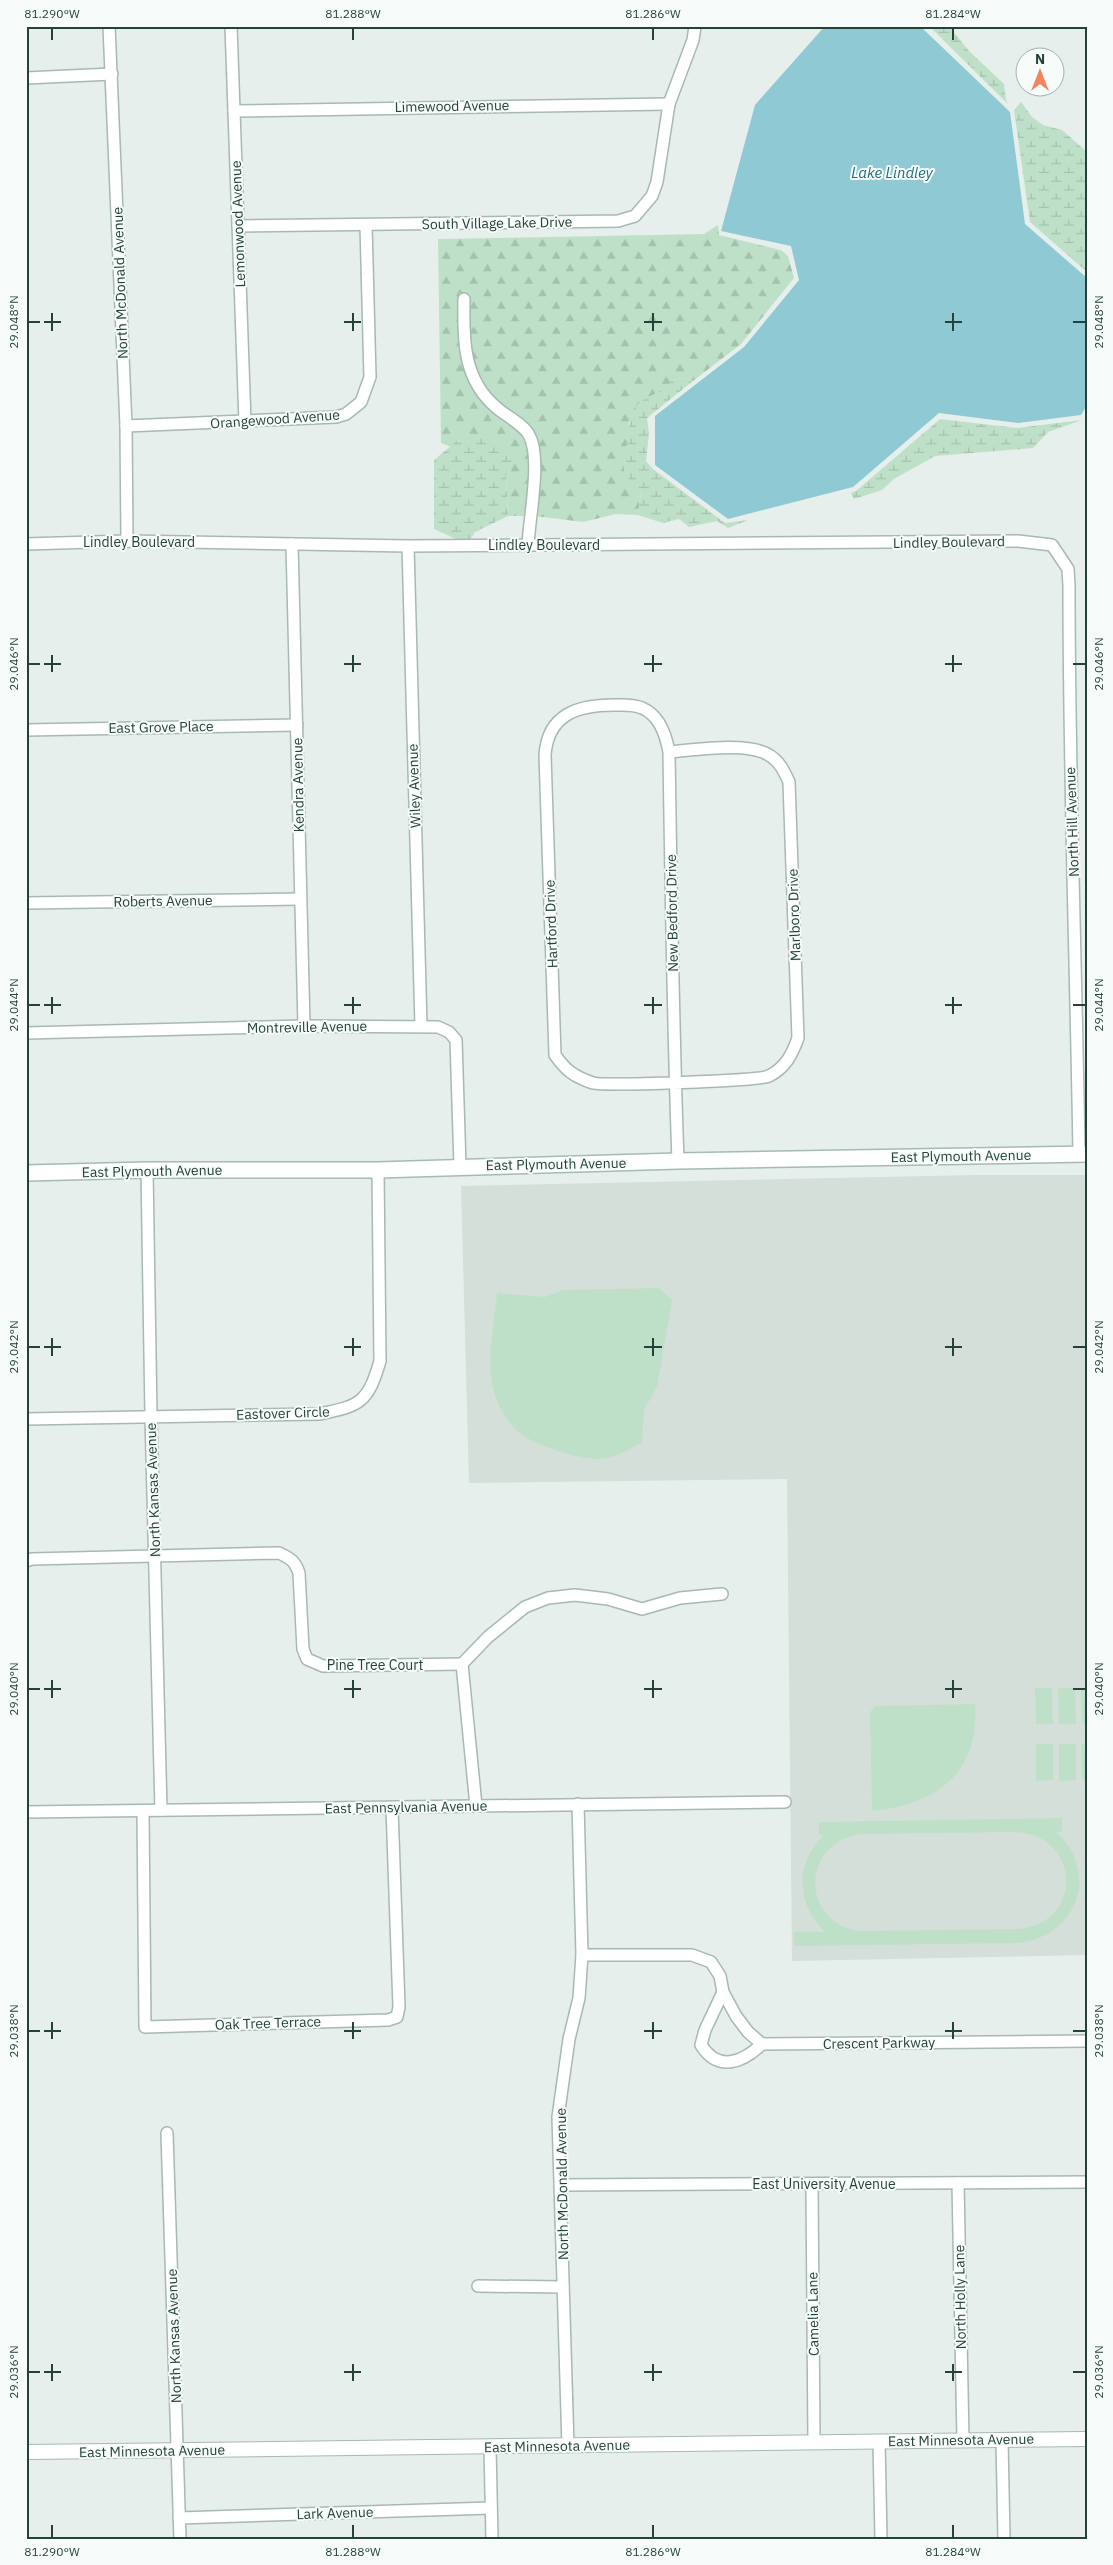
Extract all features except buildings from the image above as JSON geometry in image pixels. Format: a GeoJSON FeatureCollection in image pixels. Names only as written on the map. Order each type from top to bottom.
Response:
{"type":"FeatureCollection","features":[{"type":"Feature","properties":{"kind":"main road","name":"East Plymouth Avenue"},"geometry":{"type":"LineString","coordinates":[[26,1173],[147,1170],[378,1170],[460,1166],[678,1161],[1083,1154]]}},
{"type":"Feature","properties":{"kind":"street","name":"North McDonald Avenue"},"geometry":{"type":"LineString","coordinates":[[109,26],[126,426],[127,541]]}},
{"type":"Feature","properties":{"kind":"street","name":"Lemonwood Avenue"},"geometry":{"type":"LineString","coordinates":[[231,26],[245,422]]}},
{"type":"Feature","properties":{"kind":"street","name":"South Village Lake Drive"},"geometry":{"type":"LineString","coordinates":[[238,226],[618,221],[635,216],[652,196],[657,182],[670,104],[693,40],[695,26]]}},
{"type":"Feature","properties":{"kind":"street"},"geometry":{"type":"LineString","coordinates":[[26,78],[112,74]]}},
{"type":"Feature","properties":{"kind":"street","name":"Limewood Avenue"},"geometry":{"type":"LineString","coordinates":[[234,111],[670,104]]}},
{"type":"Feature","properties":{"kind":"street","name":"Orangewood Avenue"},"geometry":{"type":"LineString","coordinates":[[126,426],[336,417],[346,414],[361,402],[370,377],[371,364],[366,225]]}},
{"type":"Feature","properties":{"kind":"street"},"geometry":{"type":"LineString","coordinates":[[464,299],[464,343],[478,390],[490,403],[529,435],[535,461],[528,546]]}},
{"type":"Feature","properties":{"kind":"street","name":"Lindley Boulevard"},"geometry":{"type":"LineString","coordinates":[[26,544],[127,541],[528,546],[1018,541],[1052,545],[1058,553]]}},
{"type":"Feature","properties":{"kind":"street","name":"Kendra Avenue"},"geometry":{"type":"LineString","coordinates":[[292,544],[304,1026]]}},
{"type":"Feature","properties":{"kind":"street","name":"Wiley Avenue"},"geometry":{"type":"LineString","coordinates":[[408,546],[421,1026]]}},
{"type":"Feature","properties":{"kind":"street","name":"North Hill Avenue"},"geometry":{"type":"LineString","coordinates":[[1058,553],[1068,569],[1069,586],[1069,747],[1083,1154]]}},
{"type":"Feature","properties":{"kind":"street","name":"New Bedford Drive"},"geometry":{"type":"LineString","coordinates":[[609,705],[642,708],[661,725],[670,752],[678,1161]]}},
{"type":"Feature","properties":{"kind":"street","name":"Hartford Drive"},"geometry":{"type":"LineString","coordinates":[[609,705],[568,713],[550,730],[546,740],[555,1055],[572,1076],[596,1084],[675,1082]]}},
{"type":"Feature","properties":{"kind":"street","name":"East Grove Place"},"geometry":{"type":"LineString","coordinates":[[26,730],[297,725]]}},
{"type":"Feature","properties":{"kind":"street","name":"Marlboro Drive"},"geometry":{"type":"LineString","coordinates":[[670,752],[752,749],[768,755],[782,767],[789,782],[798,1038],[792,1055],[784,1066],[767,1077],[675,1082]]}},
{"type":"Feature","properties":{"kind":"street","name":"Roberts Avenue"},"geometry":{"type":"LineString","coordinates":[[26,902],[300,899]]}},
{"type":"Feature","properties":{"kind":"street","name":"Montreville Avenue"},"geometry":{"type":"LineString","coordinates":[[26,1033],[304,1026],[438,1027],[449,1032],[456,1040],[460,1166]]}},
{"type":"Feature","properties":{"kind":"street","name":"North Kansas Avenue"},"geometry":{"type":"LineString","coordinates":[[147,1170],[161,1810]]}},
{"type":"Feature","properties":{"kind":"street","name":"Eastover Circle"},"geometry":{"type":"LineString","coordinates":[[26,1419],[319,1414],[340,1410],[362,1400],[373,1388],[380,1361],[378,1170]]}},
{"type":"Feature","properties":{"kind":"street","name":"Pine Tree Court"},"geometry":{"type":"LineString","coordinates":[[26,1561],[32,1559],[279,1553],[290,1558],[296,1564],[299,1573],[303,1649],[307,1659],[323,1666],[462,1664]]}},
{"type":"Feature","properties":{"kind":"street"},"geometry":{"type":"LineString","coordinates":[[476,1806],[462,1664],[488,1637],[526,1606],[548,1598],[583,1596],[608,1599],[642,1609],[680,1598],[722,1594]]}},
{"type":"Feature","properties":{"kind":"street","name":"East Pennsylvania Avenue"},"geometry":{"type":"LineString","coordinates":[[26,1812],[785,1802]]}},
{"type":"Feature","properties":{"kind":"street","name":"North McDonald Avenue"},"geometry":{"type":"LineString","coordinates":[[568,2446],[558,2117],[569,2039],[579,1998],[582,1956],[578,1804]]}},
{"type":"Feature","properties":{"kind":"street","name":"Oak Tree Terrace"},"geometry":{"type":"LineString","coordinates":[[142,1810],[145,2027],[388,2020],[397,2017],[399,2007],[392,1808]]}},
{"type":"Feature","properties":{"kind":"street"},"geometry":{"type":"LineString","coordinates":[[582,1956],[653,1954],[703,1958],[712,1962],[720,1976],[723,1992],[742,2024],[762,2044],[754,2052],[731,2062],[717,2062],[708,2056],[701,2045],[705,2030],[723,1992]]}},
{"type":"Feature","properties":{"kind":"street","name":"Crescent Parkway"},"geometry":{"type":"LineString","coordinates":[[762,2044],[1087,2041]]}},
{"type":"Feature","properties":{"kind":"street","name":"North Kansas Avenue"},"geometry":{"type":"LineString","coordinates":[[167,2133],[180,2539]]}},
{"type":"Feature","properties":{"kind":"street","name":"East University Avenue"},"geometry":{"type":"LineString","coordinates":[[561,2185],[1087,2182]]}},
{"type":"Feature","properties":{"kind":"street","name":"North Holly Lane"},"geometry":{"type":"LineString","coordinates":[[958,2183],[963,2440]]}},
{"type":"Feature","properties":{"kind":"street","name":"Camelia Lane"},"geometry":{"type":"LineString","coordinates":[[812,2185],[814,2442]]}},
{"type":"Feature","properties":{"kind":"street"},"geometry":{"type":"LineString","coordinates":[[478,2286],[563,2288]]}},
{"type":"Feature","properties":{"kind":"street","name":"East Minnesota Avenue"},"geometry":{"type":"LineString","coordinates":[[26,2452],[1087,2439]]}},
{"type":"Feature","properties":{"kind":"street"},"geometry":{"type":"LineString","coordinates":[[1002,2440],[1004,2539]]}},
{"type":"Feature","properties":{"kind":"street"},"geometry":{"type":"LineString","coordinates":[[879,2442],[881,2539]]}},
{"type":"Feature","properties":{"kind":"street"},"geometry":{"type":"LineString","coordinates":[[490,2447],[492,2539]]}},
{"type":"Feature","properties":{"kind":"street","name":"Lark Avenue"},"geometry":{"type":"LineString","coordinates":[[180,2518],[491,2508]]}},
{"type":"Feature","properties":{"kind":"shaded area"},"geometry":{"type":"Polygon","coordinates":[[[976,1175],[1087,1175],[1087,1955],[792,1961],[787,1479],[469,1483],[461,1186],[976,1175]]]}},
{"type":"Feature","properties":{"kind":"green space"},"geometry":{"type":"Polygon","coordinates":[[[929,26],[949,26],[969,51],[1004,84],[1008,104],[929,26]]]}},
{"type":"Feature","properties":{"kind":"green space"},"geometry":{"type":"Polygon","coordinates":[[[1021,102],[1032,117],[1043,125],[1062,130],[1087,152],[1087,272],[1030,222],[1014,110],[1021,102]]]}},
{"type":"Feature","properties":{"kind":"green space"},"geometry":{"type":"Polygon","coordinates":[[[718,225],[719,235],[781,250],[788,256],[794,278],[741,344],[693,381],[684,378],[670,380],[671,384],[663,391],[652,396],[629,422],[625,466],[632,481],[641,491],[638,515],[616,514],[583,522],[535,516],[540,460],[516,417],[482,386],[469,342],[470,294],[459,293],[459,326],[462,358],[472,388],[493,413],[520,432],[528,449],[529,478],[524,516],[508,516],[506,476],[511,470],[459,439],[451,447],[441,443],[438,239],[704,234],[718,225]]]}},
{"type":"Feature","properties":{"kind":"green space"},"geometry":{"type":"Polygon","coordinates":[[[684,378],[693,381],[647,418],[649,433],[646,461],[653,469],[725,523],[748,520],[728,528],[717,521],[689,527],[679,519],[663,523],[638,515],[641,491],[633,484],[624,470],[633,410],[641,401],[671,384],[669,380],[684,378]]]}},
{"type":"Feature","properties":{"kind":"green space"},"geometry":{"type":"Polygon","coordinates":[[[940,419],[1017,428],[1082,420],[1048,432],[1033,448],[935,456],[894,479],[882,490],[854,499],[851,493],[856,491],[940,419]]]}},
{"type":"Feature","properties":{"kind":"green space"},"geometry":{"type":"Polygon","coordinates":[[[478,437],[498,444],[513,459],[511,470],[506,476],[508,516],[475,532],[470,540],[458,540],[434,529],[434,460],[459,439],[478,437]]]}},
{"type":"Feature","properties":{"kind":"green space"},"geometry":{"type":"Polygon","coordinates":[[[659,1288],[672,1300],[657,1387],[644,1410],[642,1443],[611,1457],[586,1458],[560,1452],[534,1442],[517,1431],[499,1406],[491,1377],[491,1347],[497,1293],[545,1297],[563,1290],[659,1288]]]}},
{"type":"Feature","properties":{"kind":"green space"},"geometry":{"type":"Polygon","coordinates":[[[1035,1688],[1052,1688],[1053,1724],[1036,1724],[1035,1688]]]}},
{"type":"Feature","properties":{"kind":"green space"},"geometry":{"type":"Polygon","coordinates":[[[1058,1688],[1075,1688],[1076,1724],[1059,1724],[1058,1688]]]}},
{"type":"Feature","properties":{"kind":"green space"},"geometry":{"type":"Polygon","coordinates":[[[1081,1688],[1087,1688],[1087,1724],[1082,1724],[1081,1688]]]}},
{"type":"Feature","properties":{"kind":"green space"},"geometry":{"type":"Polygon","coordinates":[[[975,1704],[975,1728],[970,1749],[961,1767],[949,1781],[934,1793],[916,1801],[895,1808],[872,1811],[870,1712],[875,1706],[975,1704]]]}},
{"type":"Feature","properties":{"kind":"green space"},"geometry":{"type":"Polygon","coordinates":[[[1036,1744],[1053,1744],[1053,1780],[1036,1781],[1036,1744]]]}},
{"type":"Feature","properties":{"kind":"green space"},"geometry":{"type":"Polygon","coordinates":[[[1059,1744],[1076,1744],[1076,1780],[1059,1781],[1059,1744]]]}},
{"type":"Feature","properties":{"kind":"green space"},"geometry":{"type":"Polygon","coordinates":[[[1081,1744],[1087,1744],[1087,1780],[1082,1780],[1081,1744]]]}},
{"type":"Feature","properties":{"kind":"green space"},"geometry":{"type":"Polygon","coordinates":[[[1062,1818],[1062,1832],[1056,1832],[1070,1848],[1077,1865],[1079,1883],[1076,1900],[1068,1916],[1055,1929],[1038,1938],[1018,1943],[794,1946],[794,1932],[825,1932],[815,1921],[808,1909],[802,1884],[807,1858],[814,1846],[824,1835],[819,1835],[819,1822],[1062,1818]],[[1017,1832],[863,1834],[843,1839],[828,1850],[819,1864],[815,1880],[817,1896],[825,1911],[838,1923],[857,1931],[1018,1929],[1039,1924],[1054,1912],[1063,1897],[1066,1880],[1063,1864],[1054,1849],[1038,1837],[1017,1832]]]}},
{"type":"Feature","properties":{"kind":"water","name":"Lake Lindley"},"geometry":{"type":"Polygon","coordinates":[[[825,26],[920,26],[1010,112],[1025,224],[1087,278],[1087,405],[1081,415],[1018,423],[939,413],[853,487],[728,519],[655,465],[655,416],[744,347],[799,280],[791,246],[721,231],[755,105],[825,26]]]}}]}
